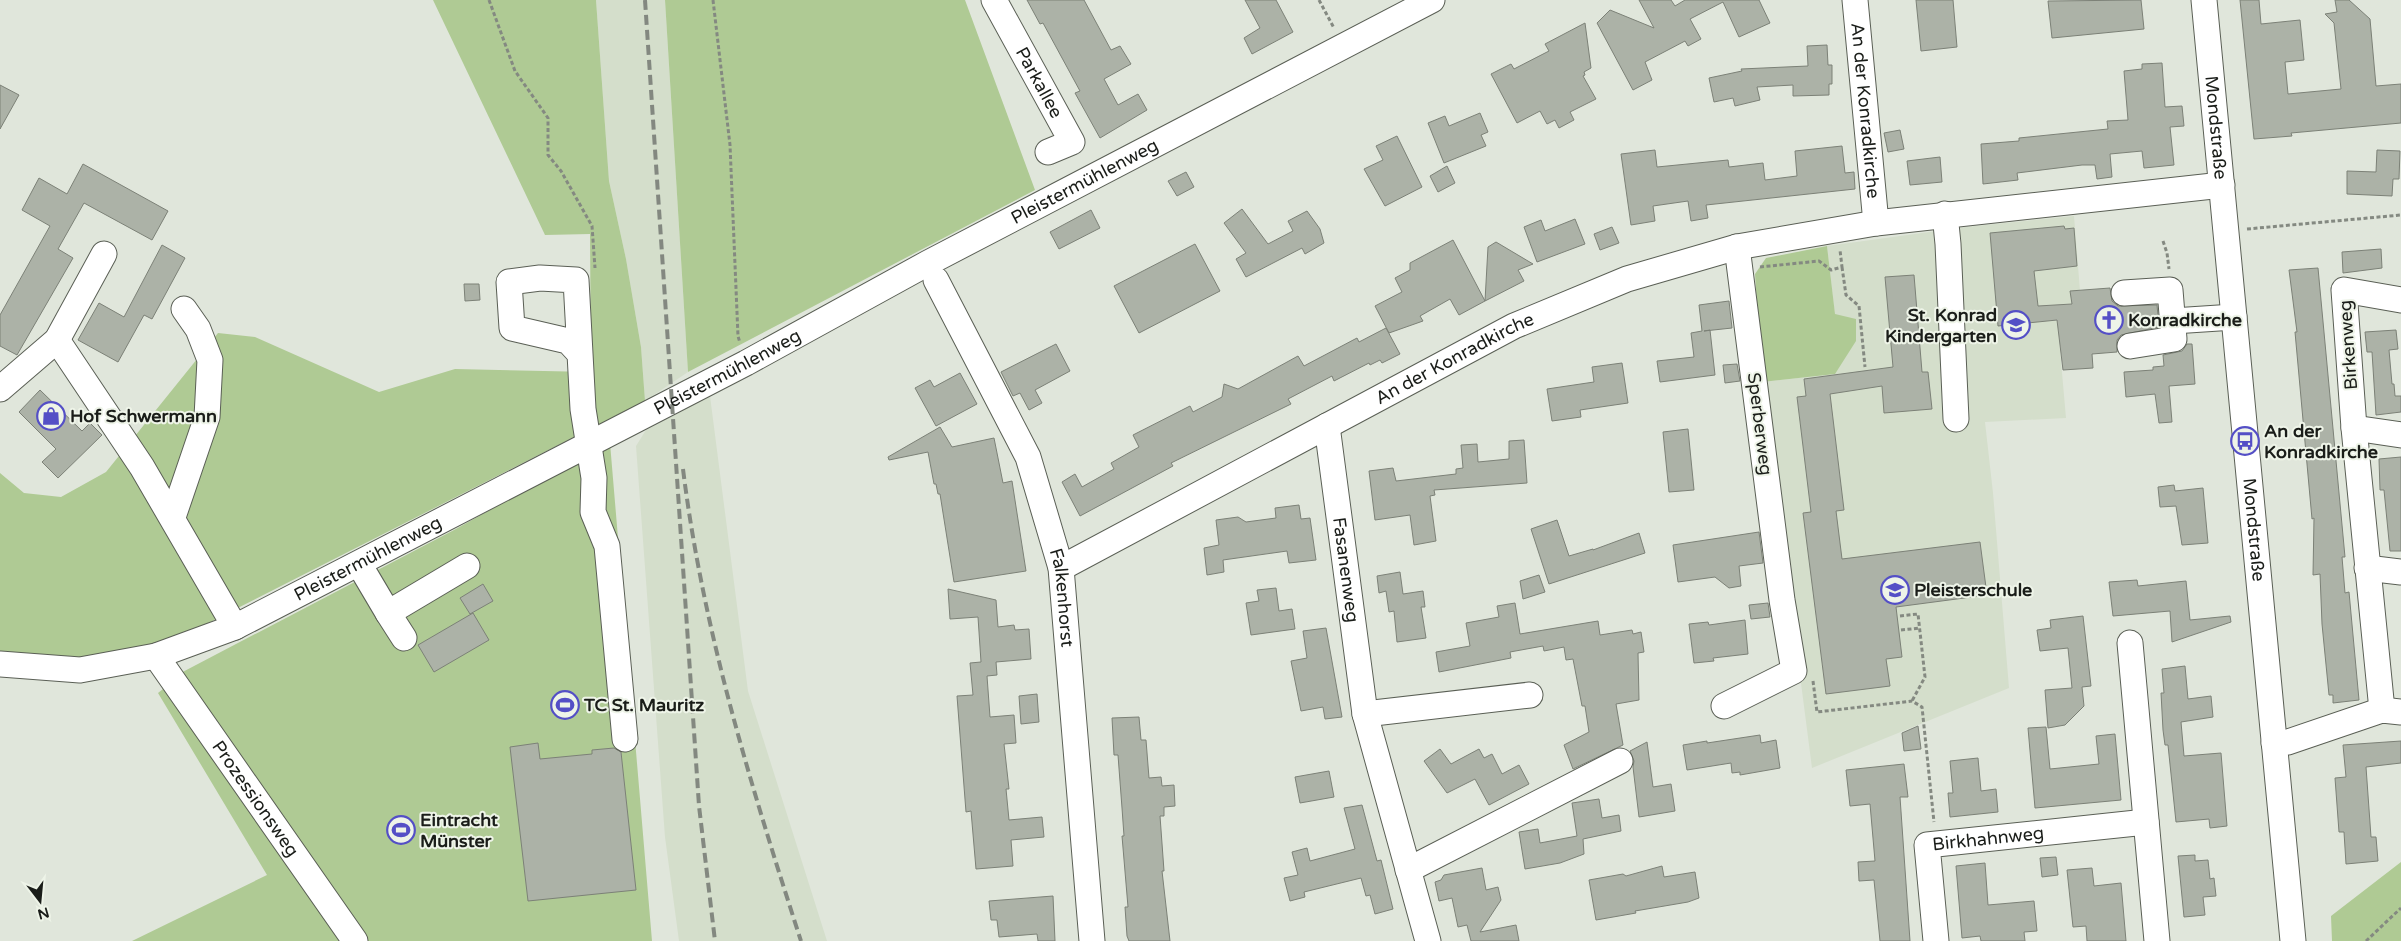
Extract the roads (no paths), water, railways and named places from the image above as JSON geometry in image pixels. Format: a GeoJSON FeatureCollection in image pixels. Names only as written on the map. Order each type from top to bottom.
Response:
{"type":"FeatureCollection","features":[{"type":"Feature","properties":{"kind":"street","name":"Parkallee"},"geometry":{"type":"LineString","coordinates":[[994,0],[1072,142],[1048,152]]}},
{"type":"Feature","properties":{"kind":"street","name":"Pleistermühlenweg"},"geometry":{"type":"LineString","coordinates":[[0,664],[80,670],[156,656],[236,627],[746,363],[928,263],[1432,0]]}},
{"type":"Feature","properties":{"kind":"street","name":"An der Konradkirche"},"geometry":{"type":"LineString","coordinates":[[1855,0],[1876,222]]}},
{"type":"Feature","properties":{"kind":"street","name":"Mondstraße"},"geometry":{"type":"LineString","coordinates":[[2204,0],[2293,941]]}},
{"type":"Feature","properties":{"kind":"street","name":"An der Konradkirche"},"geometry":{"type":"LineString","coordinates":[[1061,568],[1514,326],[1628,279],[1739,258],[1837,229],[1876,222],[2222,185]]}},
{"type":"Feature","properties":{"kind":"street"},"geometry":{"type":"LineString","coordinates":[[1944,214],[1948,244],[1956,418]]}},
{"type":"Feature","properties":{"kind":"street"},"geometry":{"type":"LineString","coordinates":[[0,389],[57,340],[104,254]]}},
{"type":"Feature","properties":{"kind":"street","name":"Sperberweg"},"geometry":{"type":"LineString","coordinates":[[1724,706],[1794,671],[1782,600],[1739,258]]}},
{"type":"Feature","properties":{"kind":"street","name":"Falkenhorst"},"geometry":{"type":"LineString","coordinates":[[936,280],[1028,457],[1061,568],[1092,941]]}},
{"type":"Feature","properties":{"kind":"street"},"geometry":{"type":"LineString","coordinates":[[2124,293],[2170,290],[2174,339],[2130,346]]}},
{"type":"Feature","properties":{"kind":"street","name":"Birkenweg"},"geometry":{"type":"LineString","coordinates":[[2274,743],[2288,742],[2391,711],[2367,568],[2344,290],[2401,300]]}},
{"type":"Feature","properties":{"kind":"street"},"geometry":{"type":"LineString","coordinates":[[173,517],[207,417],[210,360],[198,329],[184,308]]}},
{"type":"Feature","properties":{"kind":"street"},"geometry":{"type":"LineString","coordinates":[[2172,321],[2234,317]]}},
{"type":"Feature","properties":{"kind":"street"},"geometry":{"type":"LineString","coordinates":[[57,340],[142,467],[236,627]]}},
{"type":"Feature","properties":{"kind":"street"},"geometry":{"type":"LineString","coordinates":[[579,353],[588,445],[594,478],[593,512],[607,546],[625,739]]}},
{"type":"Feature","properties":{"kind":"street","name":"Fasanenweg"},"geometry":{"type":"LineString","coordinates":[[1327,426],[1365,714],[1428,941]]}},
{"type":"Feature","properties":{"kind":"street"},"geometry":{"type":"LineString","coordinates":[[2354,428],[2401,435]]}},
{"type":"Feature","properties":{"kind":"street"},"geometry":{"type":"LineString","coordinates":[[358,564],[404,638]]}},
{"type":"Feature","properties":{"kind":"street"},"geometry":{"type":"LineString","coordinates":[[388,613],[467,566]]}},
{"type":"Feature","properties":{"kind":"street"},"geometry":{"type":"LineString","coordinates":[[2367,568],[2401,572]]}},
{"type":"Feature","properties":{"kind":"street"},"geometry":{"type":"LineString","coordinates":[[2130,643],[2157,941]]}},
{"type":"Feature","properties":{"kind":"street","name":"Prozessionsweg"},"geometry":{"type":"LineString","coordinates":[[156,656],[355,941]]}},
{"type":"Feature","properties":{"kind":"street"},"geometry":{"type":"LineString","coordinates":[[1365,714],[1530,695]]}},
{"type":"Feature","properties":{"kind":"street"},"geometry":{"type":"LineString","coordinates":[[1408,870],[1620,761]]}},
{"type":"Feature","properties":{"kind":"street","name":"Birkhahnweg"},"geometry":{"type":"LineString","coordinates":[[1936,941],[1926,845],[2146,822]]}},
{"type":"Feature","properties":{"kind":"railway"},"geometry":{"type":"LineString","coordinates":[[645,0],[699,806],[715,941]]}},
{"type":"Feature","properties":{"kind":"railway"},"geometry":{"type":"LineString","coordinates":[[683,469],[692,529],[716,649],[764,825],[801,941]]}},
{"type":"Feature","properties":{"kind":"place","name":"Konradkirche"},"geometry":{"type":"Point","coordinates":[2109,320]}},
{"type":"Feature","properties":{"kind":"place","name":"St. Konrad Kindergarten"},"geometry":{"type":"Point","coordinates":[2016,325]}},
{"type":"Feature","properties":{"kind":"place","name":"Hof Schwermann"},"geometry":{"type":"Point","coordinates":[51,416]}},
{"type":"Feature","properties":{"kind":"place","name":"An der Konradkirche"},"geometry":{"type":"Point","coordinates":[2245,441]}},
{"type":"Feature","properties":{"kind":"place","name":"Pleisterschule"},"geometry":{"type":"Point","coordinates":[1895,590]}},
{"type":"Feature","properties":{"kind":"place","name":"TC St. Mauritz"},"geometry":{"type":"Point","coordinates":[565,705]}},
{"type":"Feature","properties":{"kind":"place","name":"Eintracht Münster"},"geometry":{"type":"Point","coordinates":[401,830]}}]}
